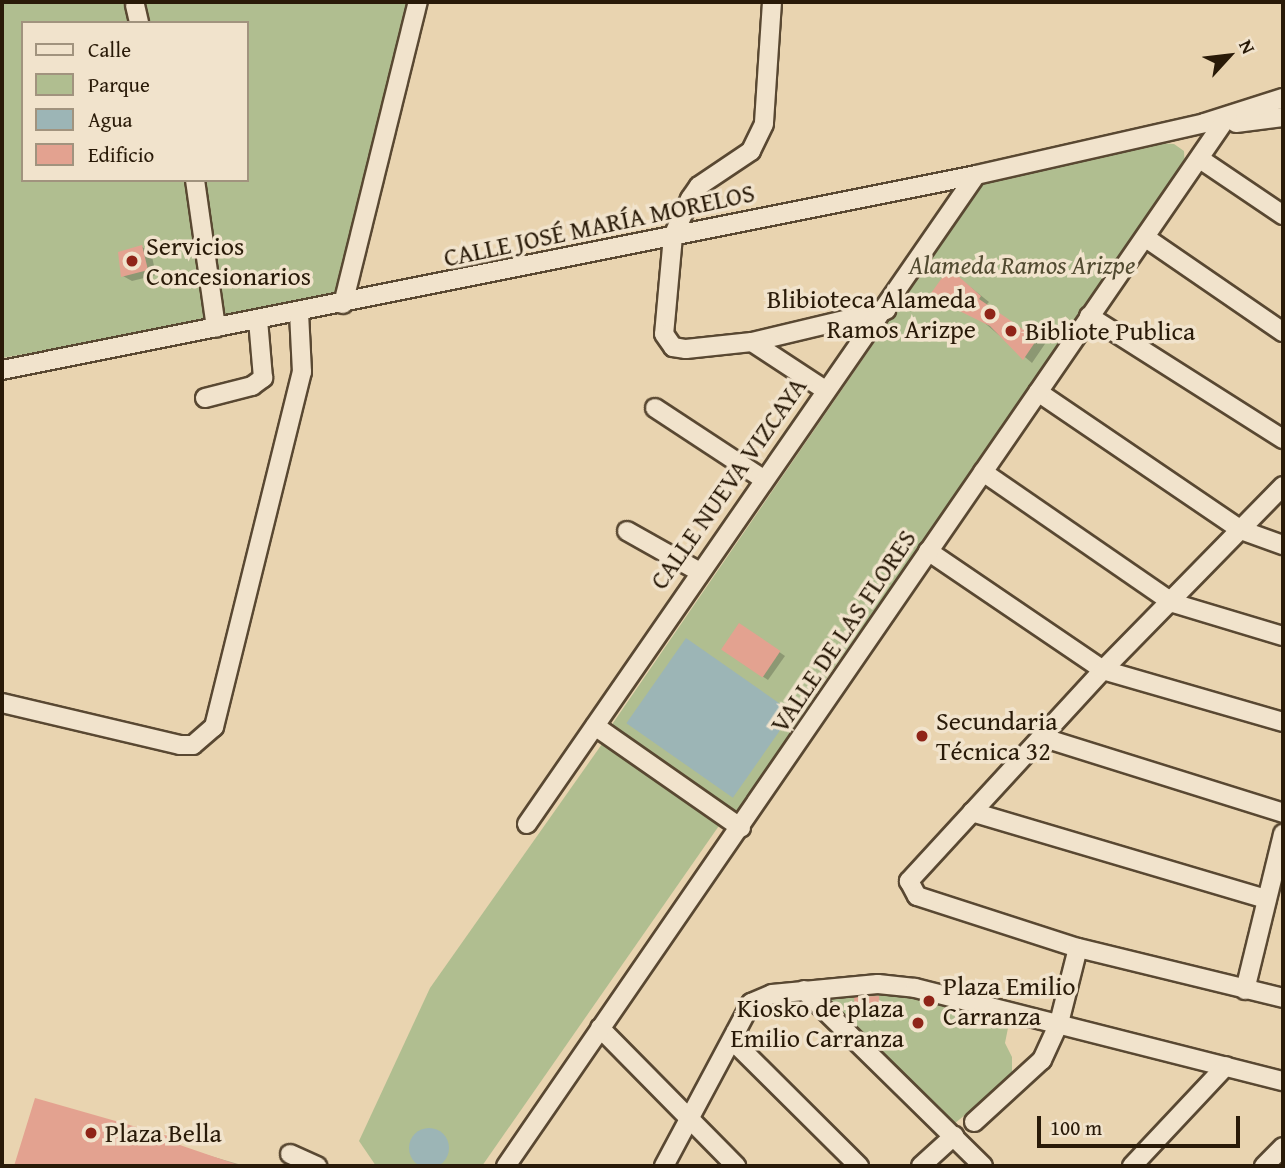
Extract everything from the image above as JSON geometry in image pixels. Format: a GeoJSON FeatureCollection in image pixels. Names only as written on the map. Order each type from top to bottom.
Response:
{"type":"FeatureCollection","features":[{"type":"Feature","properties":{"kind":"street"},"geometry":{"type":"LineString","coordinates":[[343,304],[418,2]]}},
{"type":"Feature","properties":{"kind":"street"},"geometry":{"type":"LineString","coordinates":[[772,2],[764,124],[751,150],[699,186],[673,236],[664,334],[673,347],[686,349],[752,342],[886,310]]}},
{"type":"Feature","properties":{"kind":"street"},"geometry":{"type":"LineString","coordinates":[[135,5],[139,21]]}},
{"type":"Feature","properties":{"kind":"street","name":"CALLE JOSÉ MARÍA MORELOS"},"geometry":{"type":"LineString","coordinates":[[1226,120],[1283,98]]}},
{"type":"Feature","properties":{"kind":"street","name":"CALLE JOSÉ MARÍA MORELOS"},"geometry":{"type":"LineString","coordinates":[[2,370],[343,304],[976,175],[1204,123],[1283,117]]}},
{"type":"Feature","properties":{"kind":"street","name":"VALLE DE LAS FLORES"},"geometry":{"type":"LineString","coordinates":[[506,1166],[1226,120]]}},
{"type":"Feature","properties":{"kind":"street"},"geometry":{"type":"LineString","coordinates":[[1200,159],[1283,215]]}},
{"type":"Feature","properties":{"kind":"street","name":"CALLE NUEVA VIZCAYA"},"geometry":{"type":"LineString","coordinates":[[527,824],[698,571],[825,390],[886,310],[976,175]]}},
{"type":"Feature","properties":{"kind":"street"},"geometry":{"type":"LineString","coordinates":[[195,182],[216,328]]}},
{"type":"Feature","properties":{"kind":"street"},"geometry":{"type":"LineString","coordinates":[[1146,238],[1283,332]]}},
{"type":"Feature","properties":{"kind":"street"},"geometry":{"type":"LineString","coordinates":[[2,703],[180,745],[192,745],[215,727],[302,372],[299,312]]}},
{"type":"Feature","properties":{"kind":"street"},"geometry":{"type":"LineString","coordinates":[[1089,316],[1283,439]]}},
{"type":"Feature","properties":{"kind":"street"},"geometry":{"type":"LineString","coordinates":[[205,398],[252,386],[263,378],[258,320]]}},
{"type":"Feature","properties":{"kind":"street"},"geometry":{"type":"LineString","coordinates":[[752,342],[825,390]]}},
{"type":"Feature","properties":{"kind":"street"},"geometry":{"type":"LineString","coordinates":[[1038,392],[1241,530],[1283,545]]}},
{"type":"Feature","properties":{"kind":"street"},"geometry":{"type":"LineString","coordinates":[[655,408],[763,480]]}},
{"type":"Feature","properties":{"kind":"street"},"geometry":{"type":"LineString","coordinates":[[983,472],[1173,603],[1283,636]]}},
{"type":"Feature","properties":{"kind":"street"},"geometry":{"type":"LineString","coordinates":[[1283,486],[1173,603],[1103,670],[909,881],[913,892],[1078,948],[1283,998]]}},
{"type":"Feature","properties":{"kind":"street"},"geometry":{"type":"LineString","coordinates":[[627,531],[698,571]]}},
{"type":"Feature","properties":{"kind":"street"},"geometry":{"type":"LineString","coordinates":[[928,551],[1103,670],[1283,722]]}},
{"type":"Feature","properties":{"kind":"street"},"geometry":{"type":"LineString","coordinates":[[595,726],[741,828]]}},
{"type":"Feature","properties":{"kind":"street"},"geometry":{"type":"LineString","coordinates":[[1041,737],[1283,813]]}},
{"type":"Feature","properties":{"kind":"street"},"geometry":{"type":"LineString","coordinates":[[972,812],[1266,899]]}},
{"type":"Feature","properties":{"kind":"street"},"geometry":{"type":"LineString","coordinates":[[1245,990],[1283,834]]}},
{"type":"Feature","properties":{"kind":"street"},"geometry":{"type":"LineString","coordinates":[[974,1122],[1042,1060],[1059,1023],[1078,948]]}},
{"type":"Feature","properties":{"kind":"street"},"geometry":{"type":"LineString","coordinates":[[664,1166],[751,1003],[772,993],[878,984],[915,988],[1283,1081]]}},
{"type":"Feature","properties":{"kind":"street"},"geometry":{"type":"LineString","coordinates":[[804,990],[984,1166]]}},
{"type":"Feature","properties":{"kind":"street"},"geometry":{"type":"LineString","coordinates":[[600,1028],[736,1166]]}},
{"type":"Feature","properties":{"kind":"street"},"geometry":{"type":"LineString","coordinates":[[732,1040],[859,1166]]}},
{"type":"Feature","properties":{"kind":"street"},"geometry":{"type":"LineString","coordinates":[[1132,1166],[1226,1066]]}},
{"type":"Feature","properties":{"kind":"street"},"geometry":{"type":"LineString","coordinates":[[921,1166],[954,1136]]}},
{"type":"Feature","properties":{"kind":"street"},"geometry":{"type":"LineString","coordinates":[[1264,1166],[1283,1147]]}},
{"type":"Feature","properties":{"kind":"street"},"geometry":{"type":"LineString","coordinates":[[290,1154],[317,1166]]}},
{"type":"Feature","properties":{"kind":"green space"},"geometry":{"type":"Polygon","coordinates":[[[2,2],[413,2],[338,300],[2,358],[2,2]]]}},
{"type":"Feature","properties":{"kind":"green space","name":"Alameda Ramos Arizpe"},"geometry":{"type":"Polygon","coordinates":[[[1157,143],[1174,144],[1184,151],[1185,170],[824,682],[737,814],[613,733],[613,723],[986,180],[1157,143]]]}},
{"type":"Feature","properties":{"kind":"green space"},"geometry":{"type":"Polygon","coordinates":[[[602,744],[723,820],[482,1166],[376,1166],[359,1141],[430,988],[602,744]]]}},
{"type":"Feature","properties":{"kind":"green space"},"geometry":{"type":"Polygon","coordinates":[[[902,987],[1016,1020],[1008,1028],[1005,1043],[1012,1057],[1012,1076],[954,1124],[827,1000],[902,987]]]}},
{"type":"Feature","properties":{"kind":"water"},"geometry":{"type":"Polygon","coordinates":[[[686,638],[792,713],[733,798],[626,723],[686,638]]]}},
{"type":"Feature","properties":{"kind":"water"},"geometry":{"type":"Polygon","coordinates":[[[429,1128],[443,1134],[449,1148],[443,1162],[429,1168],[415,1162],[409,1148],[415,1134],[429,1128]]]}},
{"type":"Feature","properties":{"kind":"building","name":"Servicios Concesionarios"},"geometry":{"type":"Polygon","coordinates":[[[142,245],[148,270],[121,277],[118,252],[142,245]]]}},
{"type":"Feature","properties":{"kind":"building","name":"Blibioteca Alameda Ramos Arizpe"},"geometry":{"type":"Polygon","coordinates":[[[949,268],[981,296],[979,299],[1024,330],[1029,323],[1042,332],[1023,360],[990,326],[929,296],[949,268]]]}},
{"type":"Feature","properties":{"kind":"building"},"geometry":{"type":"Polygon","coordinates":[[[739,623],[780,651],[763,677],[721,650],[739,623]]]}},
{"type":"Feature","properties":{"kind":"building"},"geometry":{"type":"Polygon","coordinates":[[[879,996],[880,1013],[855,1014],[854,997],[879,996]]]}},
{"type":"Feature","properties":{"kind":"building","name":"Plaza Bella"},"geometry":{"type":"Polygon","coordinates":[[[35,1098],[175,1138],[174,1143],[241,1166],[14,1166],[35,1098]]]}},
{"type":"Feature","properties":{"kind":"place","name":"Servicios Concesionarios"},"geometry":{"type":"Point","coordinates":[132,261]}},
{"type":"Feature","properties":{"kind":"place","name":"Blibioteca Alameda Ramos Arizpe"},"geometry":{"type":"Point","coordinates":[990,314]}},
{"type":"Feature","properties":{"kind":"place","name":"Bibliote Publica"},"geometry":{"type":"Point","coordinates":[1011,331]}},
{"type":"Feature","properties":{"kind":"place","name":"Secundaria Técnica 32"},"geometry":{"type":"Point","coordinates":[922,736]}},
{"type":"Feature","properties":{"kind":"place","name":"Plaza Emilio Carranza"},"geometry":{"type":"Point","coordinates":[929,1001]}},
{"type":"Feature","properties":{"kind":"place","name":"Kiosko de plaza Emilio Carranza"},"geometry":{"type":"Point","coordinates":[918,1023]}},
{"type":"Feature","properties":{"kind":"place","name":"Plaza Bella"},"geometry":{"type":"Point","coordinates":[91,1133]}}]}
